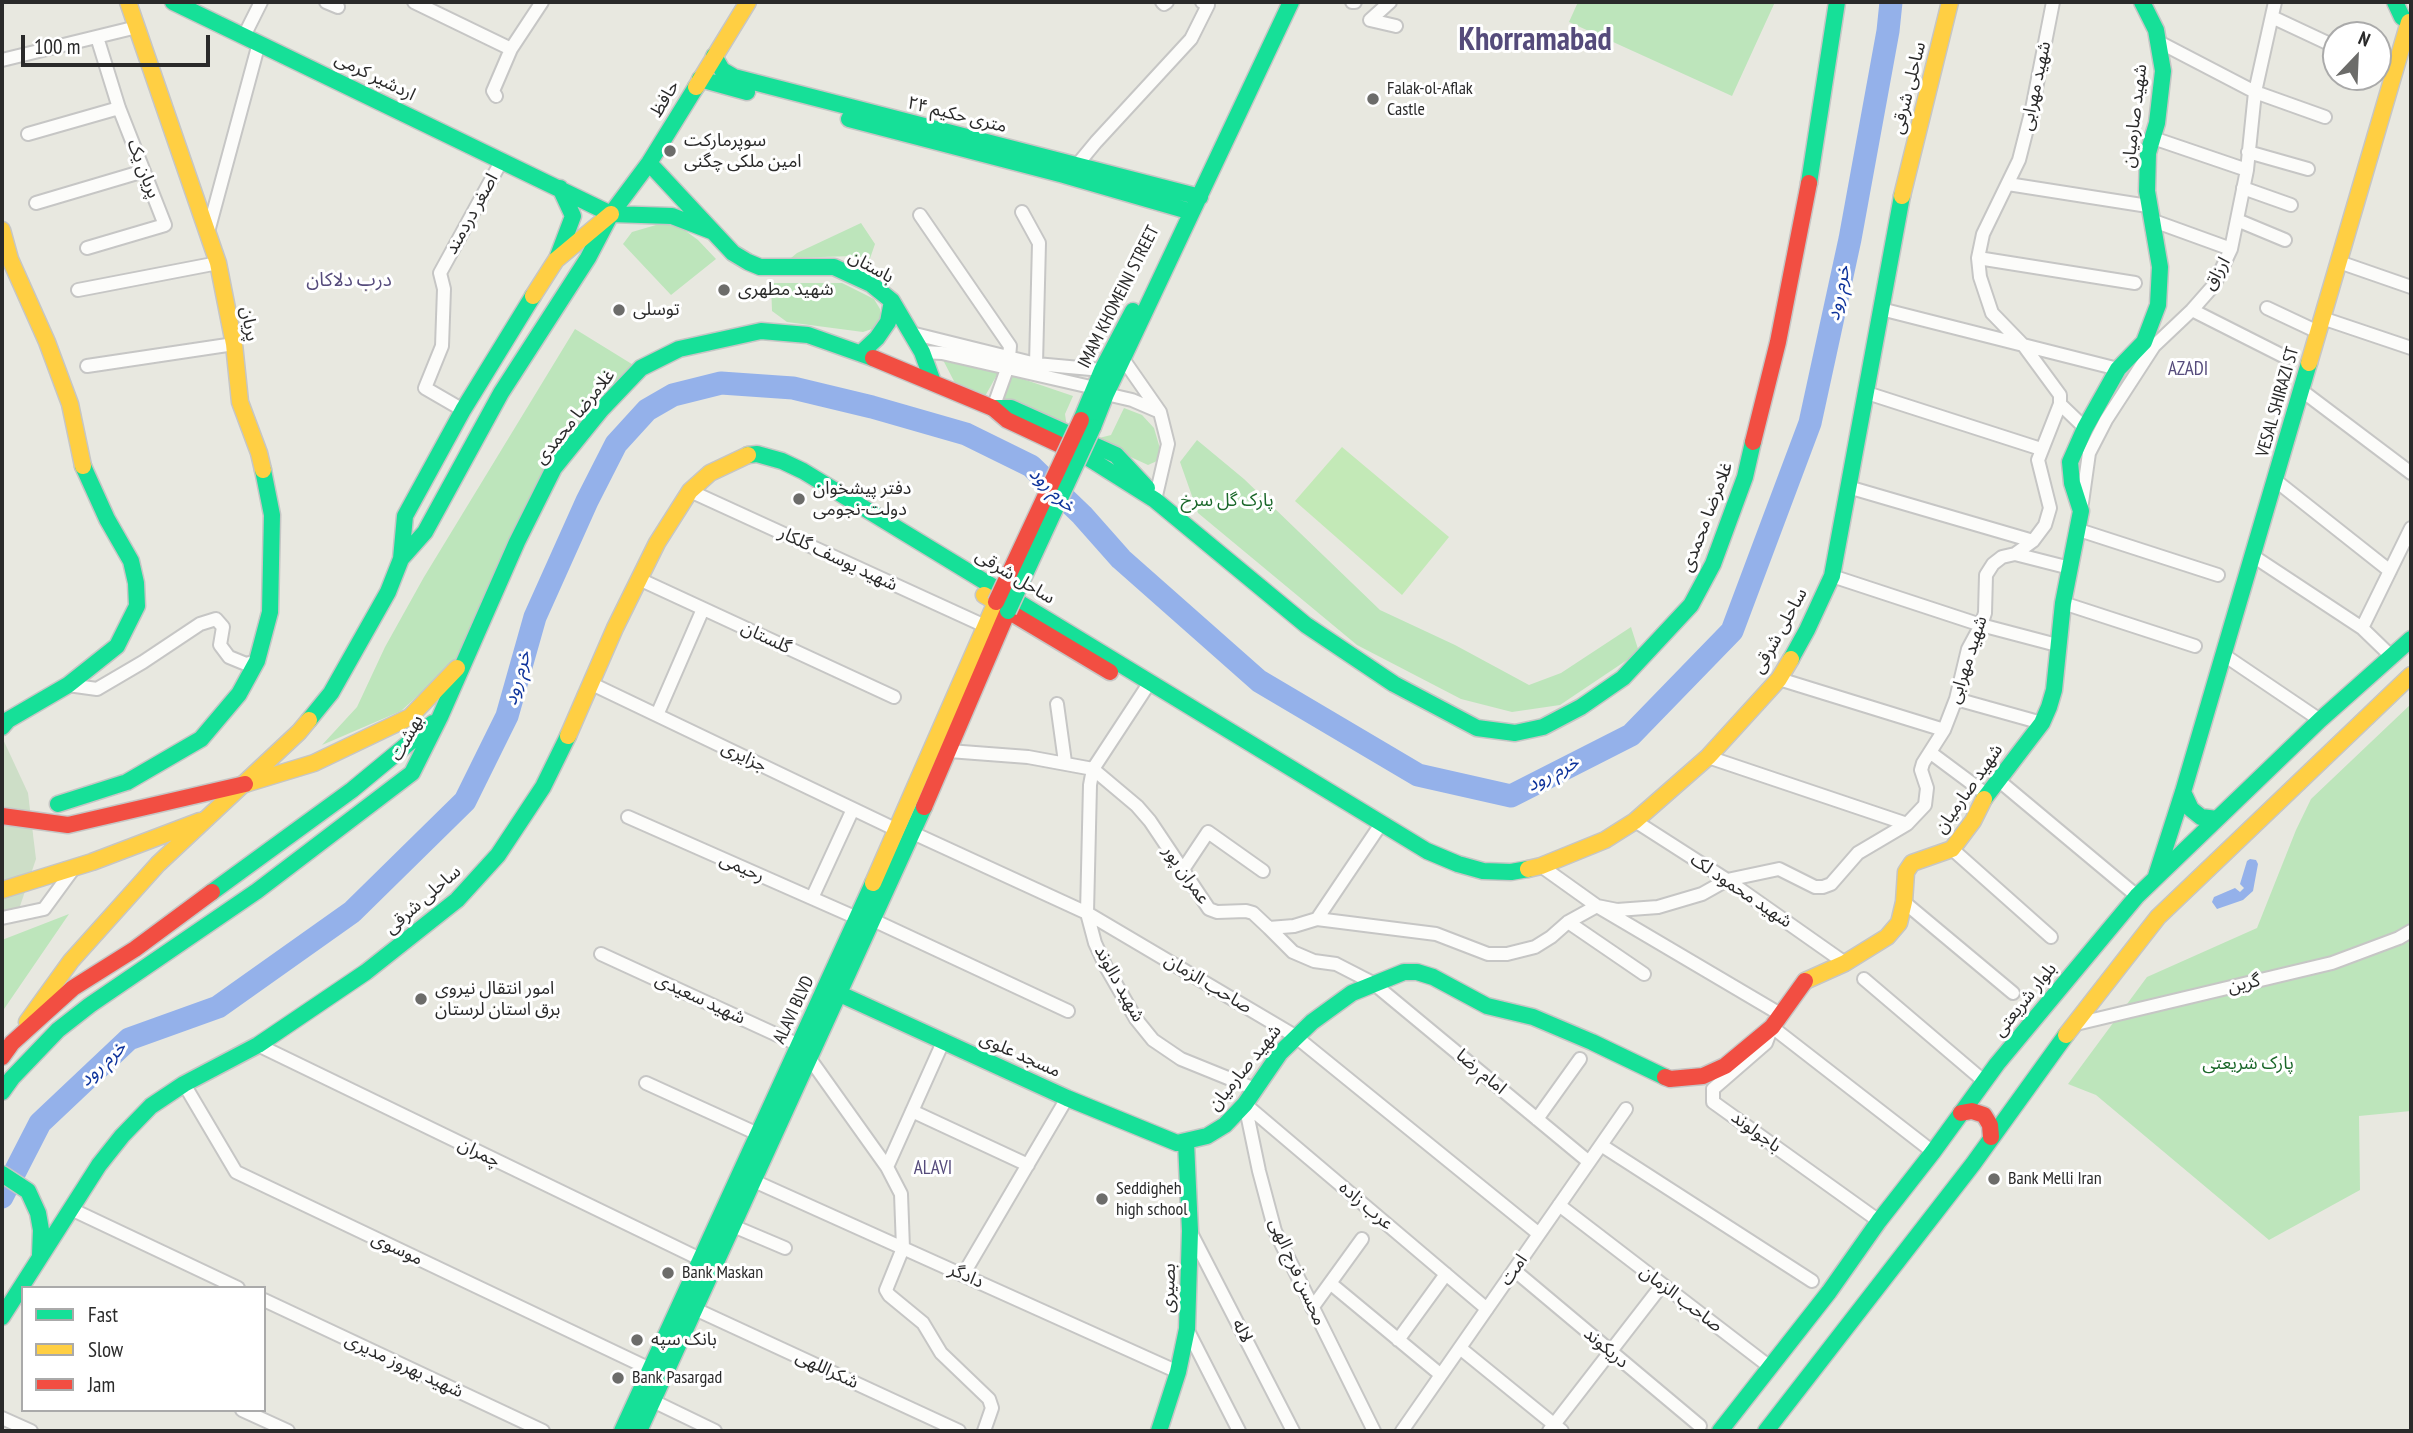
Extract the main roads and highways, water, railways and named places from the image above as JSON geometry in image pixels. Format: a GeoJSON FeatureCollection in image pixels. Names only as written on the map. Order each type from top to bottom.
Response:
{"type":"FeatureCollection","features":[{"type":"Feature","properties":{"kind":"main road","name":"پریان"},"geometry":{"type":"LineString","coordinates":[[58,804],[127,782],[201,739],[239,694],[257,661],[270,611],[272,515],[259,453],[240,402],[234,344],[218,263],[128,2]]}},
{"type":"Feature","properties":{"kind":"main road","name":"اردشیر کرمی"},"geometry":{"type":"LineString","coordinates":[[173,2],[611,214]]}},
{"type":"Feature","properties":{"kind":"main road","name":"حافظ"},"geometry":{"type":"LineString","coordinates":[[611,214],[649,163],[748,2]]}},
{"type":"Feature","properties":{"kind":"main road","name":"IMAM KHOMEINI STREET"},"geometry":{"type":"LineString","coordinates":[[1100,391],[1102,370],[1189,211],[1200,197],[1291,2]]}},
{"type":"Feature","properties":{"kind":"main road","name":"غلامرضا محمدی"},"geometry":{"type":"LineString","coordinates":[[440,717],[517,542],[554,468],[601,410],[641,368],[679,349],[761,331],[808,335],[860,353],[993,408],[1006,419],[1090,459],[1155,500],[1307,625],[1394,684],[1477,728],[1515,733],[1543,727],[1581,707],[1623,678],[1691,605],[1713,564],[1745,477],[1777,342],[1806,200],[1837,2]]}},
{"type":"Feature","properties":{"kind":"main road","name":"ساحلی شرقی"},"geometry":{"type":"LineString","coordinates":[[1191,706],[1427,851],[1483,871],[1511,872],[1541,866],[1605,840],[1635,821],[1709,757],[1779,679],[1807,631],[1832,576],[1897,215],[1950,2]]}},
{"type":"Feature","properties":{"kind":"main road","name":"شهید صارمیان"},"geometry":{"type":"LineString","coordinates":[[1186,1142],[1207,1136],[1225,1125],[1245,1104],[1267,1069],[1295,1036],[1352,993],[1404,972],[1417,972],[1433,977],[1487,1006],[1533,1017],[1592,1042],[1653,1073],[1670,1079],[1690,1079],[1712,1074],[1725,1066],[1776,1020],[1805,981],[1845,963],[1887,937],[1899,922],[1904,902],[1906,872],[1912,863],[1952,849],[1973,821],[1986,794],[2042,723],[2054,690],[2063,603],[2080,530],[2081,511],[2072,483],[2070,462],[2085,428],[2118,369],[2144,342],[2158,305],[2160,267],[2150,213],[2148,153],[2157,123],[2163,71],[2159,42],[2142,2]]}},
{"type":"Feature","properties":{"kind":"main road"},"geometry":{"type":"LineString","coordinates":[[2395,2],[2402,17],[2410,23]]}},
{"type":"Feature","properties":{"kind":"main road","name":"VESAL SHIRAZI ST"},"geometry":{"type":"LineString","coordinates":[[2156,876],[2224,655],[2410,23]]}},
{"type":"Feature","properties":{"kind":"main road","name":"۲۴ متری حکیم"},"geometry":{"type":"LineString","coordinates":[[714,56],[722,70],[734,77],[1200,197]]}},
{"type":"Feature","properties":{"kind":"main road","name":"۲۴ متری حکیم"},"geometry":{"type":"LineString","coordinates":[[700,79],[1065,175],[1189,211]]}},
{"type":"Feature","properties":{"kind":"main road","name":"باستان"},"geometry":{"type":"LineString","coordinates":[[649,163],[733,253],[760,267],[834,267],[871,284],[892,301],[922,352],[933,382]]}},
{"type":"Feature","properties":{"kind":"main road"},"geometry":{"type":"LineString","coordinates":[[401,559],[405,516],[463,410],[556,260],[573,216],[560,188]]}},
{"type":"Feature","properties":{"kind":"main road","name":"IMAM KHOMEINI STREET"},"geometry":{"type":"LineString","coordinates":[[1002,606],[1100,391],[1123,359],[1189,211]]}},
{"type":"Feature","properties":{"kind":"main road"},"geometry":{"type":"LineString","coordinates":[[556,260],[611,214]]}},
{"type":"Feature","properties":{"kind":"main road"},"geometry":{"type":"LineString","coordinates":[[7,1050],[71,961],[158,864],[299,732],[331,693],[387,592],[401,559],[425,531],[502,393],[588,258],[611,214]]}},
{"type":"Feature","properties":{"kind":"main road","name":"باستان"},"geometry":{"type":"LineString","coordinates":[[611,214],[672,216],[710,231]]}},
{"type":"Feature","properties":{"kind":"main road"},"geometry":{"type":"LineString","coordinates":[[2,230],[10,259],[47,342],[70,404],[81,461],[107,519],[131,561],[137,606],[117,646],[68,685],[8,720],[2,727]]}},
{"type":"Feature","properties":{"kind":"main road"},"geometry":{"type":"LineString","coordinates":[[860,353],[877,338],[888,322],[892,301]]}},
{"type":"Feature","properties":{"kind":"main road"},"geometry":{"type":"LineString","coordinates":[[481,381],[502,393]]}},
{"type":"Feature","properties":{"kind":"main road","name":"ساحلی شرقی"},"geometry":{"type":"LineString","coordinates":[[25,1286],[39,1258],[99,1165],[151,1106],[184,1084],[258,1045],[366,972],[457,900],[498,855],[543,787],[639,579],[657,543],[690,491],[710,473],[727,463],[757,454],[782,461],[820,481]]}},
{"type":"Feature","properties":{"kind":"main road"},"geometry":{"type":"LineString","coordinates":[[820,481],[859,518],[1002,606],[1146,687]]}},
{"type":"Feature","properties":{"kind":"main road","name":"ساحل شرقی"},"geometry":{"type":"LineString","coordinates":[[820,481],[1146,687],[1191,706]]}},
{"type":"Feature","properties":{"kind":"main road","name":"ALAVI BLVD"},"geometry":{"type":"LineString","coordinates":[[622,1431],[897,830],[985,626],[1002,606]]}},
{"type":"Feature","properties":{"kind":"main road","name":"ALAVI BLVD"},"geometry":{"type":"LineString","coordinates":[[639,1431],[914,832],[949,751],[1002,606]]}},
{"type":"Feature","properties":{"kind":"main road","name":"بلوار شریعتی"},"geometry":{"type":"LineString","coordinates":[[1720,1431],[1829,1292],[1997,1064],[2137,896],[2320,720],[2411,639]]}},
{"type":"Feature","properties":{"kind":"main road"},"geometry":{"type":"LineString","coordinates":[[2,816],[68,825],[246,784],[314,763],[410,717],[467,658]]}},
{"type":"Feature","properties":{"kind":"main road"},"geometry":{"type":"LineString","coordinates":[[1766,1431],[2158,917],[2411,675]]}},
{"type":"Feature","properties":{"kind":"main road","name":"بهشت"},"geometry":{"type":"LineString","coordinates":[[7,1050],[73,988],[135,949],[342,798],[440,717]]}},
{"type":"Feature","properties":{"kind":"main road","name":"بهشت"},"geometry":{"type":"LineString","coordinates":[[2,1093],[12,1078],[58,1030],[90,1005],[257,891],[412,773],[440,717]]}},
{"type":"Feature","properties":{"kind":"main road"},"geometry":{"type":"LineString","coordinates":[[299,732],[294,746],[296,753],[307,762],[314,763]]}},
{"type":"Feature","properties":{"kind":"main road"},"geometry":{"type":"LineString","coordinates":[[2183,792],[2191,809],[2201,817],[2217,819]]}},
{"type":"Feature","properties":{"kind":"main road"},"geometry":{"type":"LineString","coordinates":[[2,890],[75,868],[207,819]]}},
{"type":"Feature","properties":{"kind":"main road","name":"مسجد علوی"},"geometry":{"type":"LineString","coordinates":[[840,994],[1067,1098],[1170,1141],[1186,1142]]}},
{"type":"Feature","properties":{"kind":"main road"},"geometry":{"type":"LineString","coordinates":[[1997,1064],[1996,1076],[2001,1087],[2012,1093],[2025,1090]]}},
{"type":"Feature","properties":{"kind":"main road"},"geometry":{"type":"LineString","coordinates":[[1961,1113],[1972,1111],[1984,1115],[1990,1125],[1991,1137]]}},
{"type":"Feature","properties":{"kind":"main road","name":"بصیری"},"geometry":{"type":"LineString","coordinates":[[1159,1431],[1178,1372],[1187,1329],[1190,1231],[1186,1142]]}},
{"type":"Feature","properties":{"kind":"main road"},"geometry":{"type":"LineString","coordinates":[[3,1175],[28,1191],[38,1213],[41,1230],[39,1258]]}},
{"type":"Feature","properties":{"kind":"main road","name":"ساحلی شرقی"},"geometry":{"type":"LineString","coordinates":[[12,1311],[21,1293]]}},
{"type":"Feature","properties":{"kind":"water"},"geometry":{"type":"Polygon","coordinates":[[[2250,859],[2256,860],[2258,864],[2253,891],[2243,900],[2217,909],[2212,902],[2214,897],[2235,888],[2240,892],[2244,888],[2240,884],[2250,859]]]}},
{"type":"Feature","properties":{"kind":"waterway","name":"خرم رود"},"geometry":{"type":"LineString","coordinates":[[2,1197],[40,1123],[129,1039],[218,1007],[352,912],[465,801],[507,716],[535,617],[616,444],[647,410],[673,395],[721,383],[793,388],[966,434],[1031,466],[1082,515],[1121,559],[1259,681],[1418,775],[1511,796],[1631,735],[1732,631],[1810,423],[1850,239],[1891,2]]}},
{"type":"Feature","properties":{"kind":"place","name":"Falak-ol-Aflak Castle"},"geometry":{"type":"Point","coordinates":[1373,99]}},
{"type":"Feature","properties":{"kind":"place","name":"سوپرمارکت امین ملکی چگنی"},"geometry":{"type":"Point","coordinates":[670,151]}},
{"type":"Feature","properties":{"kind":"place","name":"شهید مطهری"},"geometry":{"type":"Point","coordinates":[724,290]}},
{"type":"Feature","properties":{"kind":"place","name":"توسلی"},"geometry":{"type":"Point","coordinates":[619,310]}},
{"type":"Feature","properties":{"kind":"place","name":"دفتر پیشخوان دولت-نجومی"},"geometry":{"type":"Point","coordinates":[799,499]}},
{"type":"Feature","properties":{"kind":"place","name":"امور انتقال نیروی برق استان لرستان"},"geometry":{"type":"Point","coordinates":[421,999]}},
{"type":"Feature","properties":{"kind":"place","name":"Bank Melli Iran"},"geometry":{"type":"Point","coordinates":[1994,1179]}},
{"type":"Feature","properties":{"kind":"place","name":"Seddigheh high school"},"geometry":{"type":"Point","coordinates":[1102,1199]}},
{"type":"Feature","properties":{"kind":"place","name":"Bank Maskan"},"geometry":{"type":"Point","coordinates":[668,1273]}},
{"type":"Feature","properties":{"kind":"place","name":"بانک سپه"},"geometry":{"type":"Point","coordinates":[637,1340]}},
{"type":"Feature","properties":{"kind":"place","name":"Bank Pasargad"},"geometry":{"type":"Point","coordinates":[618,1378]}},
{"type":"Feature","properties":{"kind":"district","name":"Khorramabad"},"geometry":{"type":"Point","coordinates":[1535,41]}},
{"type":"Feature","properties":{"kind":"district","name":"درب دلاکان"},"geometry":{"type":"Point","coordinates":[349,281]}},
{"type":"Feature","properties":{"kind":"district","name":"AZADI"},"geometry":{"type":"Point","coordinates":[2188,370]}},
{"type":"Feature","properties":{"kind":"district","name":"ALAVI"},"geometry":{"type":"Point","coordinates":[933,1169]}},
{"type":"Feature","properties":{"kind":"park label","name":"پارک گل سرخ"},"geometry":{"type":"Point","coordinates":[1227,501]}},
{"type":"Feature","properties":{"kind":"park label","name":"پارک شریعتی"},"geometry":{"type":"Point","coordinates":[2248,1064]}}]}
